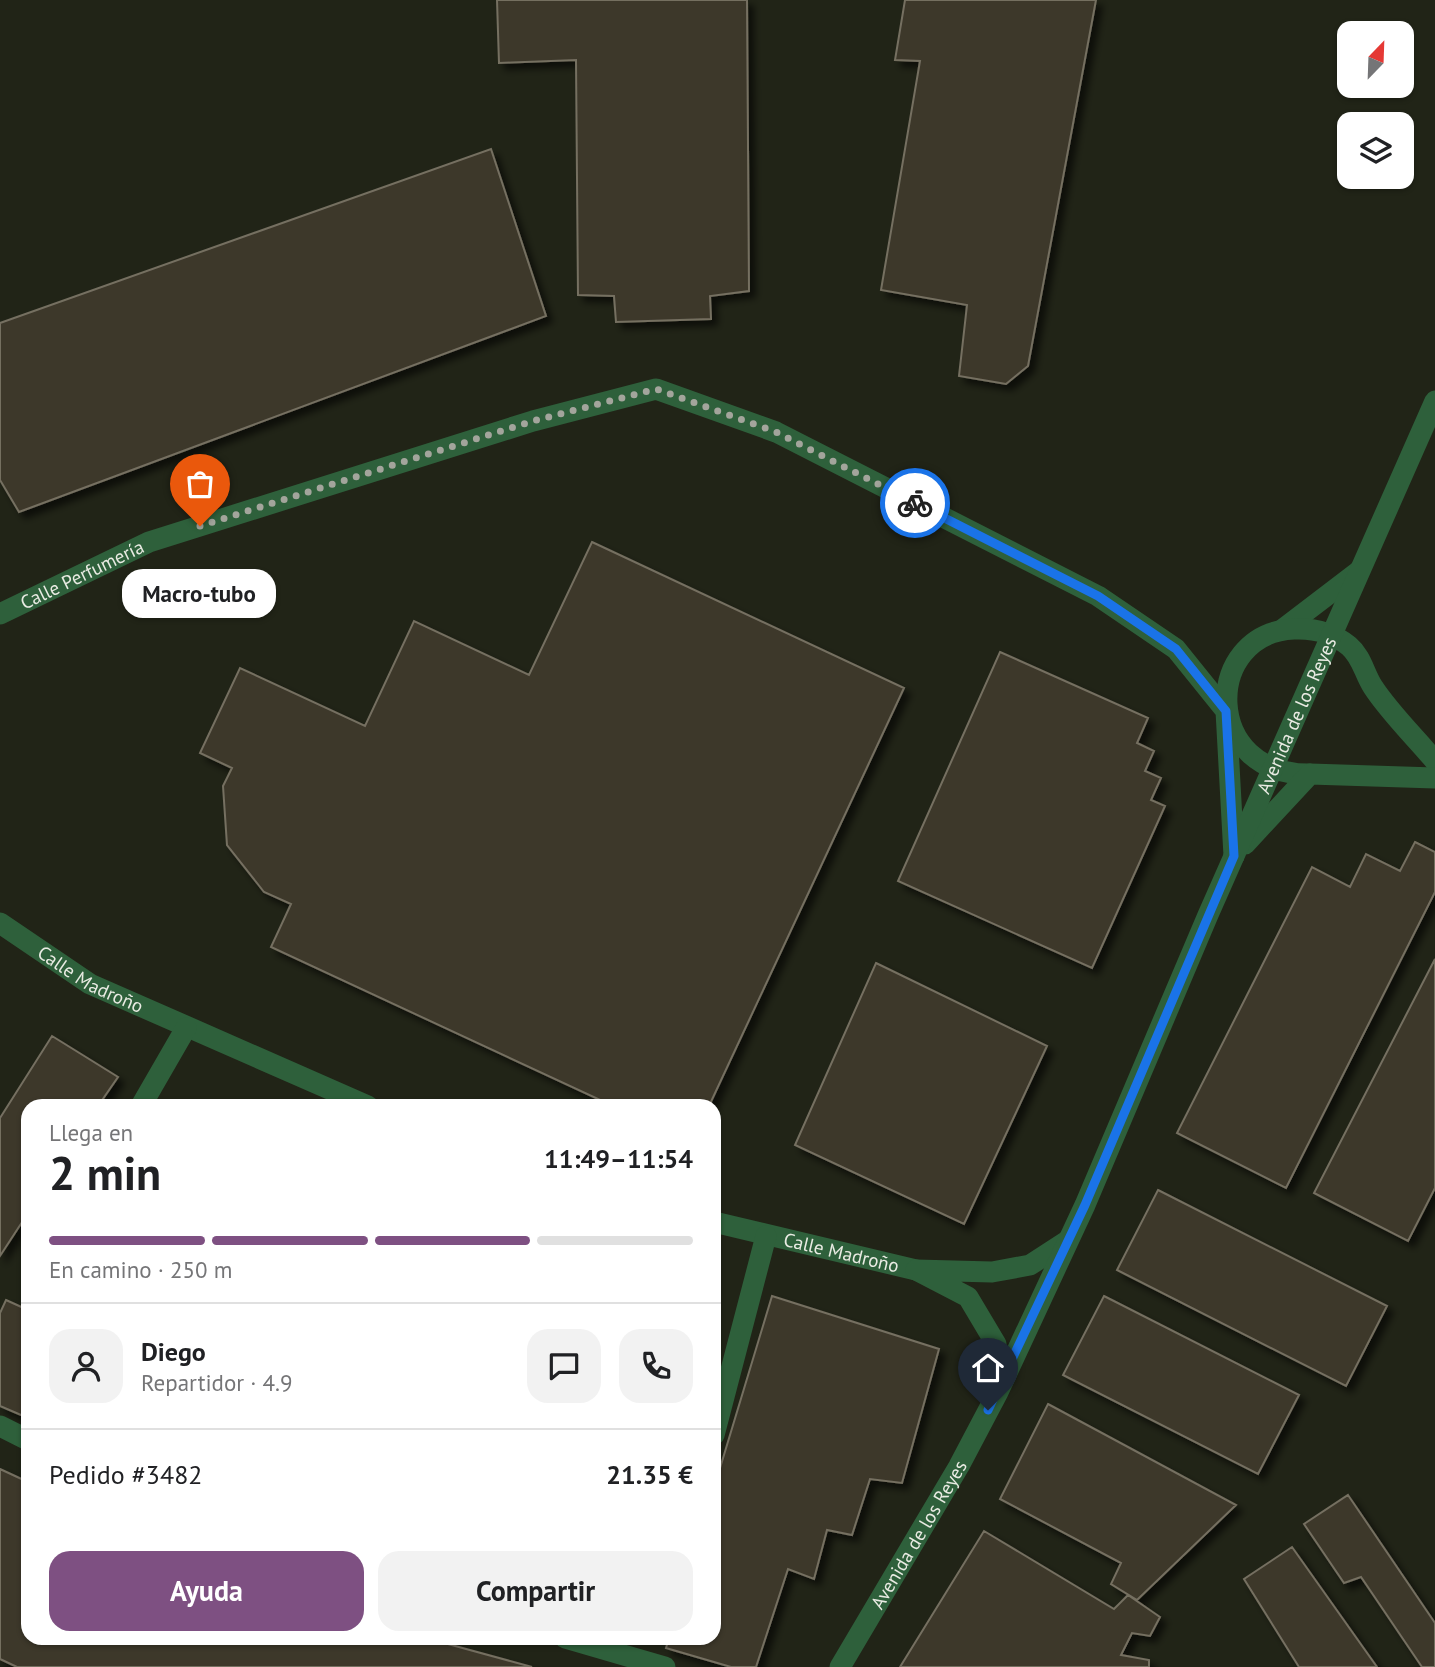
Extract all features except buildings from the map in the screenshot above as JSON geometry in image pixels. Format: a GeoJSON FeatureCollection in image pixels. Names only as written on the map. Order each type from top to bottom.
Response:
{"type":"FeatureCollection","features":[{"type":"Feature","properties":{"kind":"street","name":"Calle Perfumería"},"geometry":{"type":"LineString","coordinates":[[0,614],[149,542],[533,421],[656,389],[776,432],[1098,596],[1176,649],[1226,711],[1234,733],[1247,752],[1272,770]]}},
{"type":"Feature","properties":{"kind":"street","name":"Avenida de los Reyes"},"geometry":{"type":"LineString","coordinates":[[840,1667],[959,1466],[998,1392],[1067,1241],[1435,401]]}},
{"type":"Feature","properties":{"kind":"street"},"geometry":{"type":"LineString","coordinates":[[1234,856],[1226,711],[1231,675],[1239,659],[1259,640],[1283,629],[1361,569]]}},
{"type":"Feature","properties":{"kind":"street"},"geometry":{"type":"LineString","coordinates":[[1283,629],[1308,628],[1332,635],[1351,648],[1364,665],[1372,686],[1435,761]]}},
{"type":"Feature","properties":{"kind":"street"},"geometry":{"type":"LineString","coordinates":[[1272,770],[1290,775],[1435,778]]}},
{"type":"Feature","properties":{"kind":"street"},"geometry":{"type":"LineString","coordinates":[[1234,856],[1310,774]]}},
{"type":"Feature","properties":{"kind":"street","name":"Calle Madroño"},"geometry":{"type":"LineString","coordinates":[[0,923],[90,984],[352,1099]]}},
{"type":"Feature","properties":{"kind":"street"},"geometry":{"type":"LineString","coordinates":[[146,1099],[186,1028]]}},
{"type":"Feature","properties":{"kind":"street","name":"Calle Madroño"},"geometry":{"type":"LineString","coordinates":[[721,1224],[916,1270],[992,1272],[1030,1265],[1067,1241]]}},
{"type":"Feature","properties":{"kind":"street","name":"Calle Madroño"},"geometry":{"type":"LineString","coordinates":[[721,1408],[766,1236]]}},
{"type":"Feature","properties":{"kind":"street","name":"Calle Madroño"},"geometry":{"type":"LineString","coordinates":[[916,1270],[968,1297],[996,1344],[998,1392]]}},
{"type":"Feature","properties":{"kind":"street"},"geometry":{"type":"LineString","coordinates":[[0,1426],[21,1436]]}},
{"type":"Feature","properties":{"kind":"street"},"geometry":{"type":"LineString","coordinates":[[589,1645],[665,1667]]}},
{"type":"Feature","properties":{"kind":"way so far"},"geometry":{"type":"LineString","coordinates":[[200,526],[533,421],[656,389],[776,432],[915,503]]}},
{"type":"Feature","properties":{"kind":"place","name":"Macro-tubo"},"geometry":{"type":"Point","coordinates":[200,526]}},
{"type":"Feature","properties":{"kind":"route"},"geometry":{"type":"LineString","coordinates":[[915,503],[1098,596],[1176,649],[1226,711],[1234,856],[1085,1205],[988,1410]]}}]}
